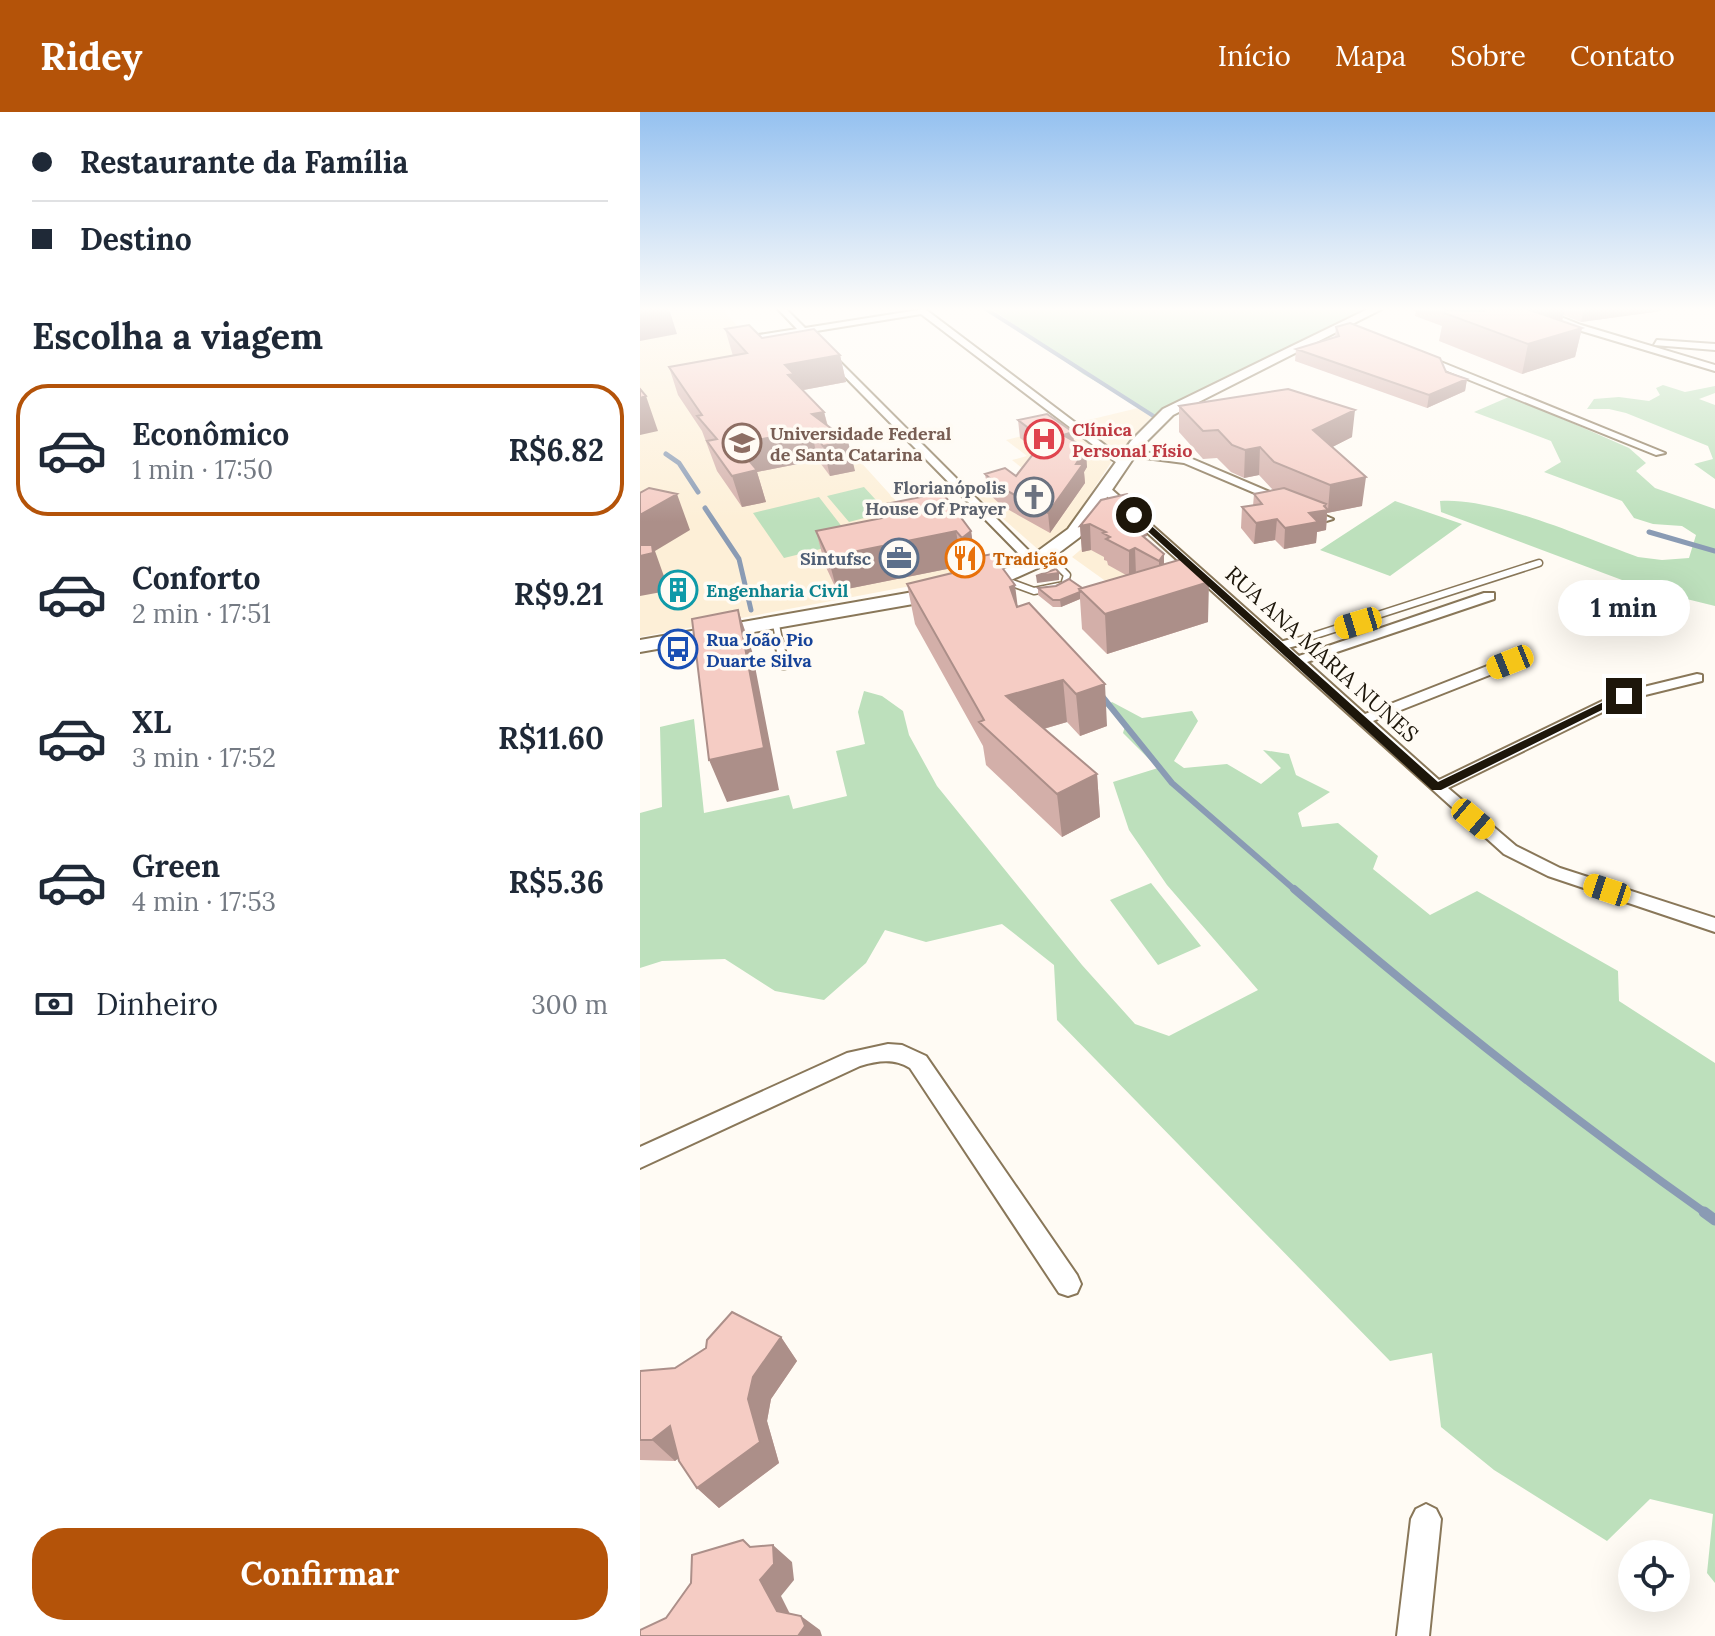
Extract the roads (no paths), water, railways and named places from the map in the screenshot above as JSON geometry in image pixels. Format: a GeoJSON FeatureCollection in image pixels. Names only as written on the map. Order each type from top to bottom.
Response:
{"type":"FeatureCollection","features":[{"type":"Feature","properties":{"kind":"main road"},"geometry":{"type":"LineString","coordinates":[[640,646],[911,597],[997,577],[1042,559],[1076,530],[1127,454],[1168,412],[1232,380]]}},
{"type":"Feature","properties":{"kind":"street"},"geometry":{"type":"LineString","coordinates":[[856,380],[1042,559]]}},
{"type":"Feature","properties":{"kind":"street"},"geometry":{"type":"LineString","coordinates":[[1013,380],[1099,445],[1127,454],[1186,460],[1327,519]]}},
{"type":"Feature","properties":{"kind":"street"},"geometry":{"type":"LineString","coordinates":[[1479,380],[1660,453]]}},
{"type":"Feature","properties":{"kind":"street"},"geometry":{"type":"LineString","coordinates":[[1099,445],[1127,454]]}},
{"type":"Feature","properties":{"kind":"street","name":"RUA ANA MARIA NUNES"},"geometry":{"type":"LineString","coordinates":[[1105,489],[1510,850],[1554,872],[1715,925]]}},
{"type":"Feature","properties":{"kind":"street"},"geometry":{"type":"LineString","coordinates":[[1297,661],[1489,596]]}},
{"type":"Feature","properties":{"kind":"street"},"geometry":{"type":"LineString","coordinates":[[1363,720],[1510,662]]}},
{"type":"Feature","properties":{"kind":"street"},"geometry":{"type":"LineString","coordinates":[[1437,787],[1624,696],[1697,678]]}},
{"type":"Feature","properties":{"kind":"street"},"geometry":{"type":"LineString","coordinates":[[640,1158],[855,1059],[882,1051],[903,1052],[918,1062],[1068,1284]]}},
{"type":"Feature","properties":{"kind":"street"},"geometry":{"type":"LineString","coordinates":[[1413,1636],[1426,1519]]}},
{"type":"Feature","properties":{"kind":"lane"},"geometry":{"type":"LineString","coordinates":[[997,577],[1030,592],[1046,593],[1064,585],[1067,575],[1042,559]]}},
{"type":"Feature","properties":{"kind":"lane"},"geometry":{"type":"LineString","coordinates":[[1280,646],[1539,563]]}},
{"type":"Feature","properties":{"kind":"lane"},"geometry":{"type":"LineString","coordinates":[[775,620],[784,665]]}},
{"type":"Feature","properties":{"kind":"waterway"},"geometry":{"type":"LineString","coordinates":[[1097,380],[1155,417]]}},
{"type":"Feature","properties":{"kind":"waterway"},"geometry":{"type":"LineString","coordinates":[[666,454],[679,463],[698,492]]}},
{"type":"Feature","properties":{"kind":"waterway"},"geometry":{"type":"LineString","coordinates":[[705,508],[739,559],[751,610]]}},
{"type":"Feature","properties":{"kind":"waterway"},"geometry":{"type":"LineString","coordinates":[[1649,532],[1715,551]]}},
{"type":"Feature","properties":{"kind":"waterway"},"geometry":{"type":"LineString","coordinates":[[1101,695],[1172,783],[1296,891]]}},
{"type":"Feature","properties":{"kind":"waterway"},"geometry":{"type":"LineString","coordinates":[[1294,889],[1496,1056],[1707,1214]]}},
{"type":"Feature","properties":{"kind":"waterway"},"geometry":{"type":"LineString","coordinates":[[1704,1212],[1715,1220]]}},
{"type":"Feature","properties":{"kind":"place","name":"Clínica Personal Físio"},"geometry":{"type":"Point","coordinates":[1044,439]}},
{"type":"Feature","properties":{"kind":"place","name":"Universidade Federal de Santa Catarina"},"geometry":{"type":"Point","coordinates":[742,443]}},
{"type":"Feature","properties":{"kind":"place","name":"Florianópolis House Of Prayer"},"geometry":{"type":"Point","coordinates":[1034,497]}},
{"type":"Feature","properties":{"kind":"place","name":"Sintufsc"},"geometry":{"type":"Point","coordinates":[899,558]}},
{"type":"Feature","properties":{"kind":"place","name":"Tradição"},"geometry":{"type":"Point","coordinates":[965,558]}},
{"type":"Feature","properties":{"kind":"place","name":"Engenharia Civil"},"geometry":{"type":"Point","coordinates":[678,590]}},
{"type":"Feature","properties":{"kind":"place","name":"Rua João Pio Duarte Silva"},"geometry":{"type":"Point","coordinates":[678,649]}}]}
